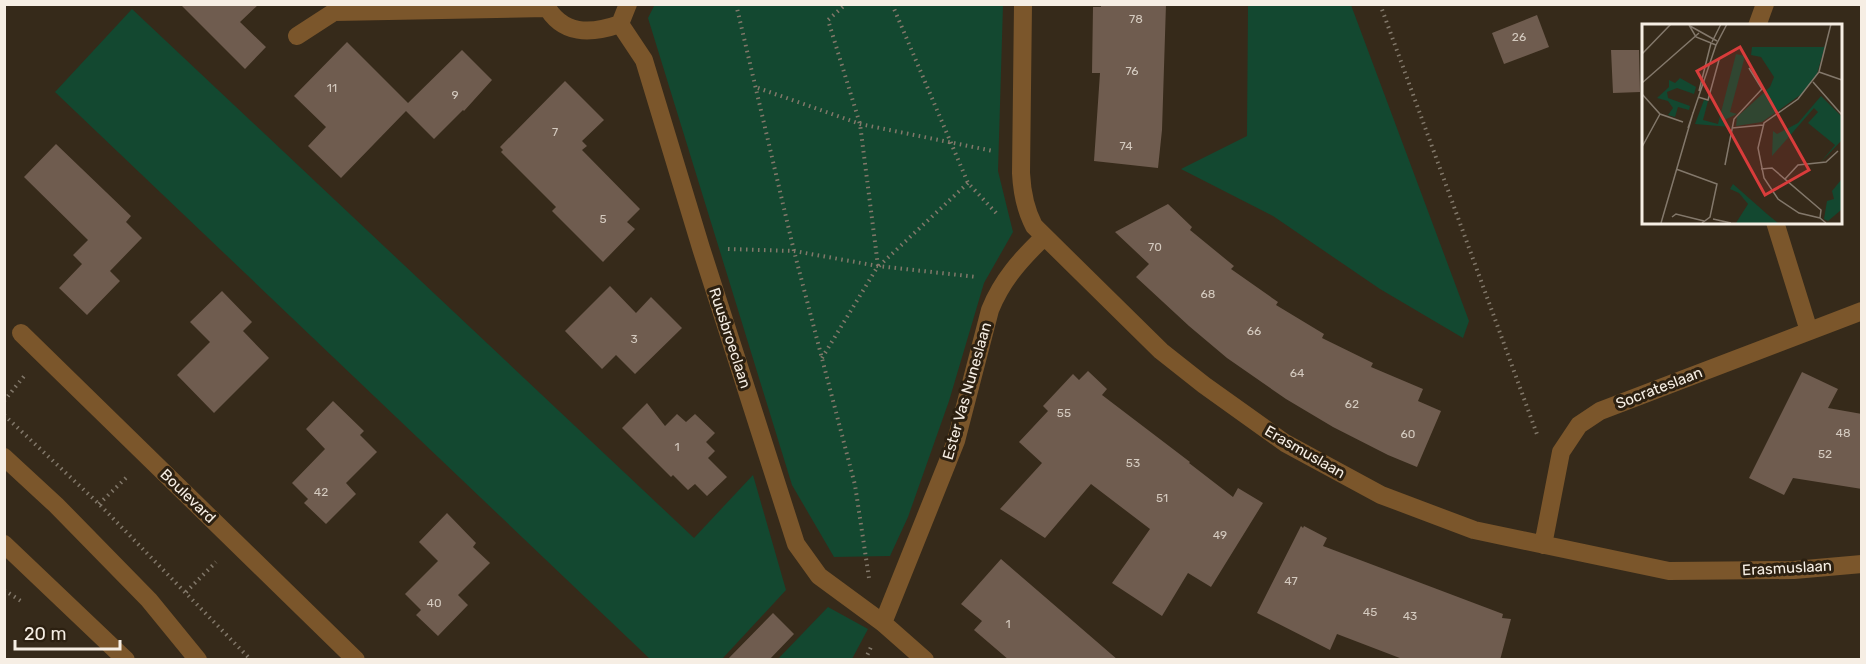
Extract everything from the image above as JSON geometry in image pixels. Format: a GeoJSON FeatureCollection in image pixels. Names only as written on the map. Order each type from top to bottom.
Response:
{"type":"FeatureCollection","features":[{"type":"Feature","properties":{"kind":"street"},"geometry":{"type":"LineString","coordinates":[[297,36],[334,12],[546,6],[563,24],[581,32],[600,31],[620,24],[628,4]]}},
{"type":"Feature","properties":{"kind":"street","name":"Erasmuslaan"},"geometry":{"type":"LineString","coordinates":[[1023,4],[1022,194],[1034,226],[1161,351],[1285,443],[1381,495],[1474,530],[1543,545],[1669,571],[1794,570],[1862,564]]}},
{"type":"Feature","properties":{"kind":"street"},"geometry":{"type":"LineString","coordinates":[[1759,24],[1765,4]]}},
{"type":"Feature","properties":{"kind":"street","name":"Ruusbroeclaan"},"geometry":{"type":"LineString","coordinates":[[620,24],[644,60],[701,248],[796,544],[819,576],[883,623],[925,660]]}},
{"type":"Feature","properties":{"kind":"street"},"geometry":{"type":"LineString","coordinates":[[1776,224],[1809,331]]}},
{"type":"Feature","properties":{"kind":"street","name":"Ester Vas Nuneslaan"},"geometry":{"type":"LineString","coordinates":[[883,623],[956,441],[996,294],[1004,280],[1024,256],[1044,237]]}},
{"type":"Feature","properties":{"kind":"street","name":"Socrateslaan"},"geometry":{"type":"LineString","coordinates":[[1543,545],[1561,452],[1579,425],[1600,411],[1862,311]]}},
{"type":"Feature","properties":{"kind":"street","name":"Boulevard"},"geometry":{"type":"LineString","coordinates":[[21,333],[356,660]]}},
{"type":"Feature","properties":{"kind":"street"},"geometry":{"type":"LineString","coordinates":[[4,457],[56,505],[148,600],[198,660]]}},
{"type":"Feature","properties":{"kind":"street"},"geometry":{"type":"LineString","coordinates":[[4,544],[126,660]]}},
{"type":"Feature","properties":{"kind":"path"},"geometry":{"type":"LineString","coordinates":[[736,4],[794,251],[855,485],[868,577],[883,623]]}},
{"type":"Feature","properties":{"kind":"path"},"geometry":{"type":"LineString","coordinates":[[846,4],[828,20],[860,124],[878,266]]}},
{"type":"Feature","properties":{"kind":"path"},"geometry":{"type":"LineString","coordinates":[[892,4],[968,183],[1002,218]]}},
{"type":"Feature","properties":{"kind":"path"},"geometry":{"type":"LineString","coordinates":[[1380,4],[1539,439]]}},
{"type":"Feature","properties":{"kind":"path"},"geometry":{"type":"LineString","coordinates":[[757,87],[860,124],[1021,156]]}},
{"type":"Feature","properties":{"kind":"path"},"geometry":{"type":"LineString","coordinates":[[822,358],[878,266],[968,183]]}},
{"type":"Feature","properties":{"kind":"path"},"geometry":{"type":"LineString","coordinates":[[701,248],[794,251],[878,266],[1004,280]]}},
{"type":"Feature","properties":{"kind":"path"},"geometry":{"type":"LineString","coordinates":[[4,415],[99,504],[250,660]]}},
{"type":"Feature","properties":{"kind":"path"},"geometry":{"type":"LineString","coordinates":[[99,504],[148,456]]}},
{"type":"Feature","properties":{"kind":"path"},"geometry":{"type":"LineString","coordinates":[[186,592],[236,542]]}},
{"type":"Feature","properties":{"kind":"green space"},"geometry":{"type":"Polygon","coordinates":[[[655,4],[1003,5],[998,171],[1013,232],[984,283],[949,401],[908,517],[890,556],[834,557],[792,485],[648,18],[655,4]]]}},
{"type":"Feature","properties":{"kind":"green space"},"geometry":{"type":"Polygon","coordinates":[[[1248,5],[1351,5],[1469,321],[1463,338],[1380,289],[1273,216],[1181,169],[1247,136],[1248,5]]]}},
{"type":"Feature","properties":{"kind":"green space"},"geometry":{"type":"Polygon","coordinates":[[[132,9],[694,538],[753,475],[786,590],[722,659],[650,659],[55,92],[132,9]]]}},
{"type":"Feature","properties":{"kind":"green space"},"geometry":{"type":"Polygon","coordinates":[[[828,607],[868,629],[852,659],[778,659],[828,607]]]}},
{"type":"Feature","properties":{"kind":"building"},"geometry":{"type":"Polygon","coordinates":[[[180,4],[259,4],[240,22],[266,47],[245,69],[180,4]]]}},
{"type":"Feature","properties":{"kind":"building"},"geometry":{"type":"Polygon","coordinates":[[[1101,4],[1166,4],[1162,130],[1158,168],[1094,161],[1100,73],[1092,73],[1093,7],[1101,7],[1101,4]]]}},
{"type":"Feature","properties":{"kind":"building"},"geometry":{"type":"Polygon","coordinates":[[[1537,15],[1549,47],[1504,64],[1492,33],[1537,15]]]}},
{"type":"Feature","properties":{"kind":"building"},"geometry":{"type":"Polygon","coordinates":[[[347,42],[408,103],[462,50],[492,80],[434,139],[406,111],[341,178],[308,146],[326,127],[294,96],[347,42]]]}},
{"type":"Feature","properties":{"kind":"building"},"geometry":{"type":"Polygon","coordinates":[[[1611,50],[1639,50],[1640,92],[1613,93],[1611,50]]]}},
{"type":"Feature","properties":{"kind":"building"},"geometry":{"type":"Polygon","coordinates":[[[565,81],[604,120],[582,141],[587,146],[582,150],[640,209],[627,222],[635,229],[603,262],[552,211],[556,207],[501,152],[503,150],[500,147],[565,81]]]}},
{"type":"Feature","properties":{"kind":"building"},"geometry":{"type":"Polygon","coordinates":[[[56,144],[131,216],[126,222],[142,238],[110,271],[120,281],[87,315],[59,288],[82,264],[73,255],[88,240],[24,177],[56,144]]]}},
{"type":"Feature","properties":{"kind":"building"},"geometry":{"type":"Polygon","coordinates":[[[1168,204],[1192,227],[1190,230],[1234,266],[1231,269],[1278,302],[1276,305],[1324,334],[1322,338],[1373,363],[1371,367],[1423,389],[1418,401],[1441,411],[1417,467],[1333,427],[1286,399],[1227,358],[1136,277],[1149,264],[1115,232],[1168,204]]]}},
{"type":"Feature","properties":{"kind":"building"},"geometry":{"type":"Polygon","coordinates":[[[610,286],[636,313],[651,297],[682,328],[635,374],[616,355],[602,369],[565,331],[610,286]]]}},
{"type":"Feature","properties":{"kind":"building"},"geometry":{"type":"Polygon","coordinates":[[[222,291],[252,322],[243,331],[269,358],[214,413],[177,375],[210,342],[190,322],[222,291]]]}},
{"type":"Feature","properties":{"kind":"building"},"geometry":{"type":"Polygon","coordinates":[[[1088,371],[1107,389],[1102,395],[1233,497],[1238,488],[1263,503],[1211,587],[1188,573],[1162,616],[1112,583],[1150,529],[1091,484],[1045,538],[1000,509],[1042,463],[1019,442],[1048,411],[1043,406],[1073,374],[1079,380],[1088,371]]]}},
{"type":"Feature","properties":{"kind":"building"},"geometry":{"type":"Polygon","coordinates":[[[1802,372],[1838,389],[1828,408],[1862,414],[1862,489],[1793,478],[1784,495],[1749,478],[1802,372]]]}},
{"type":"Feature","properties":{"kind":"building"},"geometry":{"type":"Polygon","coordinates":[[[333,401],[364,431],[360,435],[377,452],[346,483],[356,494],[326,524],[304,503],[308,499],[292,483],[325,449],[306,429],[333,401]]]}},
{"type":"Feature","properties":{"kind":"building"},"geometry":{"type":"Polygon","coordinates":[[[647,403],[665,426],[677,414],[686,422],[695,414],[715,433],[706,442],[715,451],[708,458],[727,477],[707,496],[695,484],[688,490],[673,475],[671,477],[622,428],[647,403]]]}},
{"type":"Feature","properties":{"kind":"building"},"geometry":{"type":"Polygon","coordinates":[[[447,513],[476,543],[473,547],[490,563],[458,595],[468,605],[438,636],[416,615],[421,610],[405,594],[438,561],[419,542],[447,513]]]}},
{"type":"Feature","properties":{"kind":"building"},"geometry":{"type":"Polygon","coordinates":[[[1301,526],[1327,538],[1323,546],[1503,614],[1502,618],[1511,619],[1500,660],[1405,660],[1337,634],[1330,650],[1257,613],[1301,526]]]}},
{"type":"Feature","properties":{"kind":"building"},"geometry":{"type":"Polygon","coordinates":[[[1001,559],[1118,660],[1009,660],[974,630],[982,621],[961,604],[1001,559]]]}},
{"type":"Feature","properties":{"kind":"building"},"geometry":{"type":"Polygon","coordinates":[[[773,613],[794,634],[769,660],[727,660],[773,613]]]}}]}
